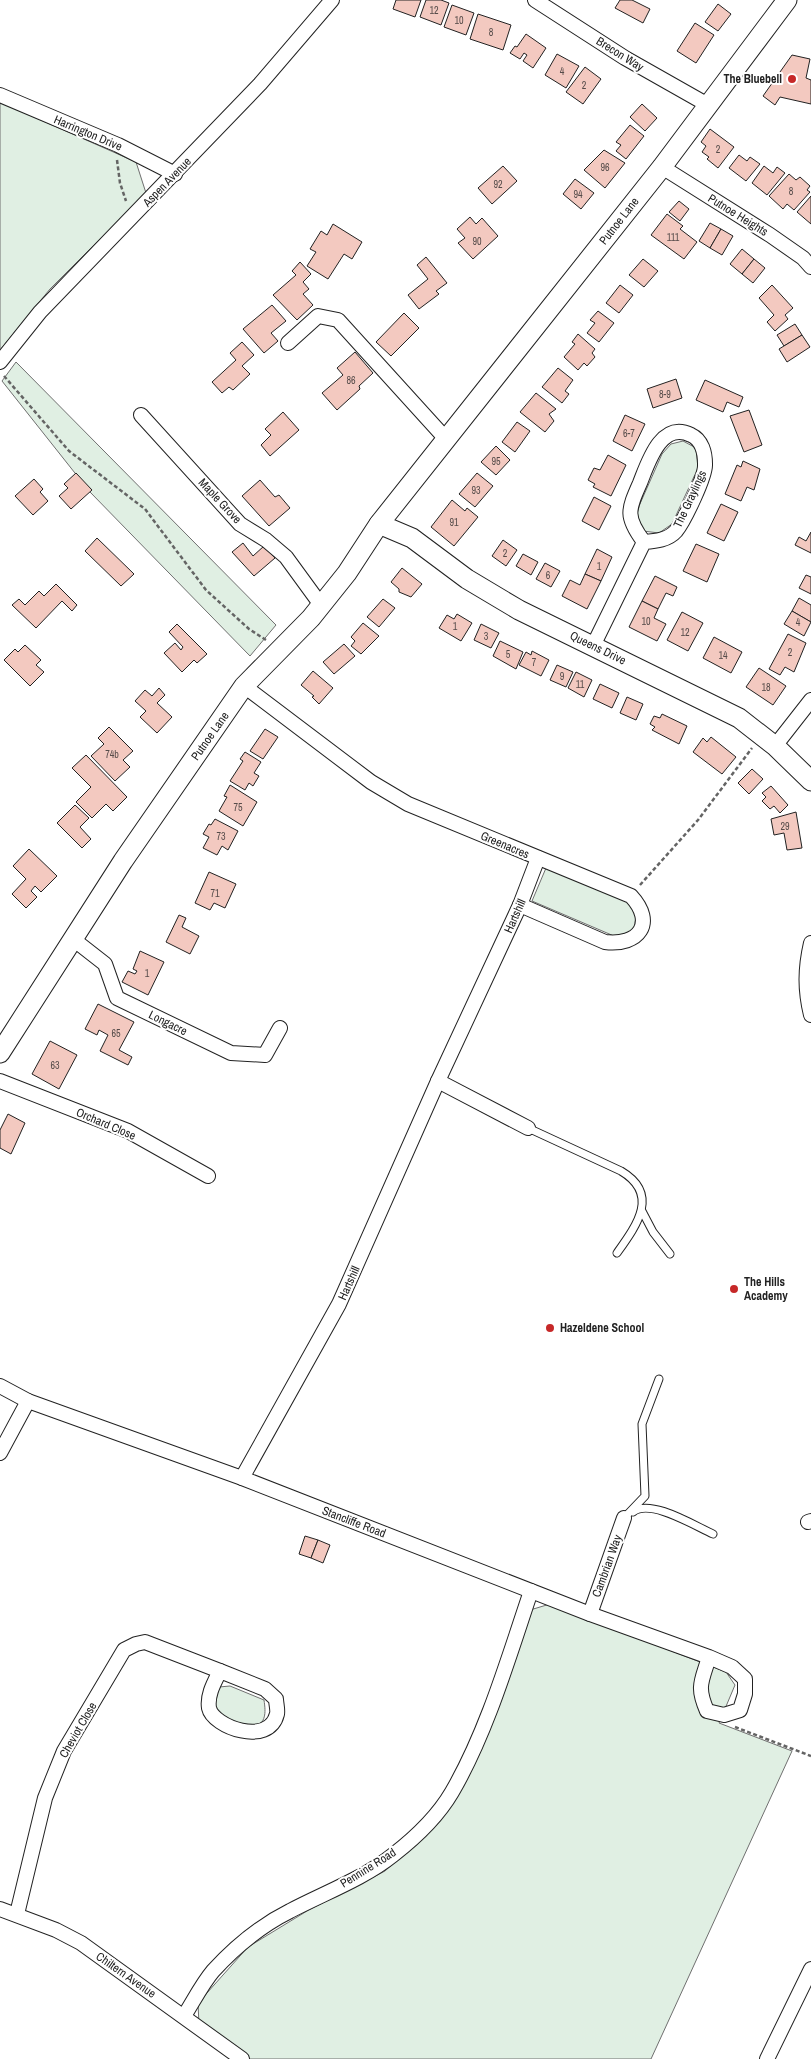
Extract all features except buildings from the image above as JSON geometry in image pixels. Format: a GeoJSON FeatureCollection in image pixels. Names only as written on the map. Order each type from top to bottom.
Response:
{"type":"FeatureCollection","features":[{"type":"Feature","properties":{"kind":"street","name":"Aspen Avenue"},"geometry":{"type":"LineString","coordinates":[[0,362],[40,312],[260,84],[332,0]]}},
{"type":"Feature","properties":{"kind":"street","name":"Brecon Way"},"geometry":{"type":"LineString","coordinates":[[535,0],[625,58],[708,105]]}},
{"type":"Feature","properties":{"kind":"street","name":"Putnoe Lane"},"geometry":{"type":"LineString","coordinates":[[0,1053],[123,861],[244,686],[321,605],[380,524],[446,439],[662,167],[787,0]]}},
{"type":"Feature","properties":{"kind":"street","name":"Harrington Drive"},"geometry":{"type":"LineString","coordinates":[[0,95],[118,145],[175,174]]}},
{"type":"Feature","properties":{"kind":"street","name":"Putnoe Heights"},"geometry":{"type":"LineString","coordinates":[[662,167],[770,235],[803,258],[811,267]]}},
{"type":"Feature","properties":{"kind":"street"},"geometry":{"type":"LineString","coordinates":[[288,343],[318,316],[338,320],[446,439]]}},
{"type":"Feature","properties":{"kind":"street","name":"Maple Grove"},"geometry":{"type":"LineString","coordinates":[[141,415],[240,524],[266,540],[286,557],[321,605]]}},
{"type":"Feature","properties":{"kind":"street","name":"The Graylings"},"geometry":{"type":"LineString","coordinates":[[685,432],[696,438],[704,450],[706,467],[676,531],[665,539],[644,542],[633,528],[629,517],[632,502],[654,450],[670,434],[685,432]]}},
{"type":"Feature","properties":{"kind":"street","name":"Queens Drive"},"geometry":{"type":"LineString","coordinates":[[380,524],[412,538],[467,579],[518,610],[739,718],[768,741],[811,781]]}},
{"type":"Feature","properties":{"kind":"street"},"geometry":{"type":"LineString","coordinates":[[593,646],[644,542]]}},
{"type":"Feature","properties":{"kind":"street","name":"Greenacres"},"geometry":{"type":"LineString","coordinates":[[244,686],[371,782],[408,804],[631,896]]}},
{"type":"Feature","properties":{"kind":"street"},"geometry":{"type":"LineString","coordinates":[[768,741],[811,700]]}},
{"type":"Feature","properties":{"kind":"street","name":"Hartshill"},"geometry":{"type":"LineString","coordinates":[[242,1478],[340,1304],[438,1081],[520,905],[538,858]]}},
{"type":"Feature","properties":{"kind":"street"},"geometry":{"type":"LineString","coordinates":[[520,905],[605,942],[618,944],[631,940],[641,930],[643,914],[631,896]]}},
{"type":"Feature","properties":{"kind":"street","name":"Longacre"},"geometry":{"type":"LineString","coordinates":[[73,939],[106,964],[117,998],[231,1053],[265,1055],[280,1028]]}},
{"type":"Feature","properties":{"kind":"street"},"geometry":{"type":"LineString","coordinates":[[811,943],[806,967],[806,994],[811,1015]]}},
{"type":"Feature","properties":{"kind":"street","name":"Orchard Close"},"geometry":{"type":"LineString","coordinates":[[0,1081],[128,1131],[208,1176]]}},
{"type":"Feature","properties":{"kind":"street"},"geometry":{"type":"LineString","coordinates":[[438,1081],[528,1128]]}},
{"type":"Feature","properties":{"kind":"street","name":"Stancliffe Road"},"geometry":{"type":"LineString","coordinates":[[0,1386],[28,1401],[242,1478],[590,1614],[732,1667],[745,1679],[745,1694],[740,1710],[724,1715]]}},
{"type":"Feature","properties":{"kind":"street"},"geometry":{"type":"LineString","coordinates":[[0,1453],[28,1401]]}},
{"type":"Feature","properties":{"kind":"street","name":"Cambrian Way"},"geometry":{"type":"LineString","coordinates":[[590,1614],[624,1518]]}},
{"type":"Feature","properties":{"kind":"street","name":"Pennine Road"},"geometry":{"type":"LineString","coordinates":[[184,2016],[212,1972],[245,1941],[288,1912],[356,1878],[392,1856],[422,1829],[452,1793],[469,1758],[497,1689],[531,1591]]}},
{"type":"Feature","properties":{"kind":"street","name":"Cheviot Close"},"geometry":{"type":"LineString","coordinates":[[17,1914],[45,1798],[64,1751],[124,1650],[145,1642],[220,1671],[265,1689],[276,1699],[277,1714],[268,1729],[256,1733],[244,1731],[219,1721],[209,1710],[208,1696],[220,1671]]}},
{"type":"Feature","properties":{"kind":"street"},"geometry":{"type":"LineString","coordinates":[[709,1657],[700,1679],[700,1694],[707,1711],[724,1715]]}},
{"type":"Feature","properties":{"kind":"street","name":"Chiltern Avenue"},"geometry":{"type":"LineString","coordinates":[[0,1909],[56,1930],[81,1943],[242,2059]]}},
{"type":"Feature","properties":{"kind":"street"},"geometry":{"type":"LineString","coordinates":[[767,2059],[811,1969]]}},
{"type":"Feature","properties":{"kind":"lane"},"geometry":{"type":"LineString","coordinates":[[528,1128],[632,1177],[640,1187],[642,1211],[653,1232],[670,1254]]}},
{"type":"Feature","properties":{"kind":"lane"},"geometry":{"type":"LineString","coordinates":[[617,1253],[632,1232],[642,1211]]}},
{"type":"Feature","properties":{"kind":"lane"},"geometry":{"type":"LineString","coordinates":[[624,1518],[645,1496],[642,1424],[659,1379]]}},
{"type":"Feature","properties":{"kind":"lane"},"geometry":{"type":"LineString","coordinates":[[624,1518],[637,1508],[649,1508],[667,1512],[713,1534]]}},
{"type":"Feature","properties":{"kind":"path"},"geometry":{"type":"LineString","coordinates":[[118,145],[117,167],[120,183],[127,202],[135,215]]}},
{"type":"Feature","properties":{"kind":"path"},"geometry":{"type":"LineString","coordinates":[[0,371],[69,451],[145,509],[206,590],[249,629],[278,649]]}},
{"type":"Feature","properties":{"kind":"path"},"geometry":{"type":"LineString","coordinates":[[631,896],[768,741]]}},
{"type":"Feature","properties":{"kind":"path"},"geometry":{"type":"LineString","coordinates":[[724,1715],[729,1725],[811,1756]]}},
{"type":"Feature","properties":{"kind":"green space"},"geometry":{"type":"Polygon","coordinates":[[[0,102],[136,162],[146,193],[50,289],[0,350],[0,102]]]}},
{"type":"Feature","properties":{"kind":"green space"},"geometry":{"type":"Polygon","coordinates":[[[16,362],[276,625],[250,656],[90,492],[2,381],[16,362]]]}},
{"type":"Feature","properties":{"kind":"green space"},"geometry":{"type":"Polygon","coordinates":[[[683,441],[696,448],[698,468],[672,524],[659,533],[643,531],[637,514],[662,454],[671,444],[683,441]]]}},
{"type":"Feature","properties":{"kind":"green space"},"geometry":{"type":"Polygon","coordinates":[[[546,868],[626,900],[635,912],[634,928],[626,935],[614,936],[532,901],[546,868]]]}},
{"type":"Feature","properties":{"kind":"green space"},"geometry":{"type":"Polygon","coordinates":[[[550,1604],[726,1672],[735,1685],[719,1723],[792,1751],[651,2059],[246,2059],[199,2025],[198,2003],[248,1947],[307,1911],[385,1871],[428,1832],[458,1795],[479,1755],[530,1610],[550,1604]]]}},
{"type":"Feature","properties":{"kind":"green space"},"geometry":{"type":"Polygon","coordinates":[[[230,1686],[264,1700],[264,1717],[254,1730],[213,1715],[212,1693],[219,1687],[230,1686]]]}},
{"type":"Feature","properties":{"kind":"place","name":"The Bluebell"},"geometry":{"type":"Point","coordinates":[792,79]}},
{"type":"Feature","properties":{"kind":"place","name":"The Hills Academy"},"geometry":{"type":"Point","coordinates":[734,1289]}},
{"type":"Feature","properties":{"kind":"place","name":"Hazeldene School"},"geometry":{"type":"Point","coordinates":[550,1328]}}]}
